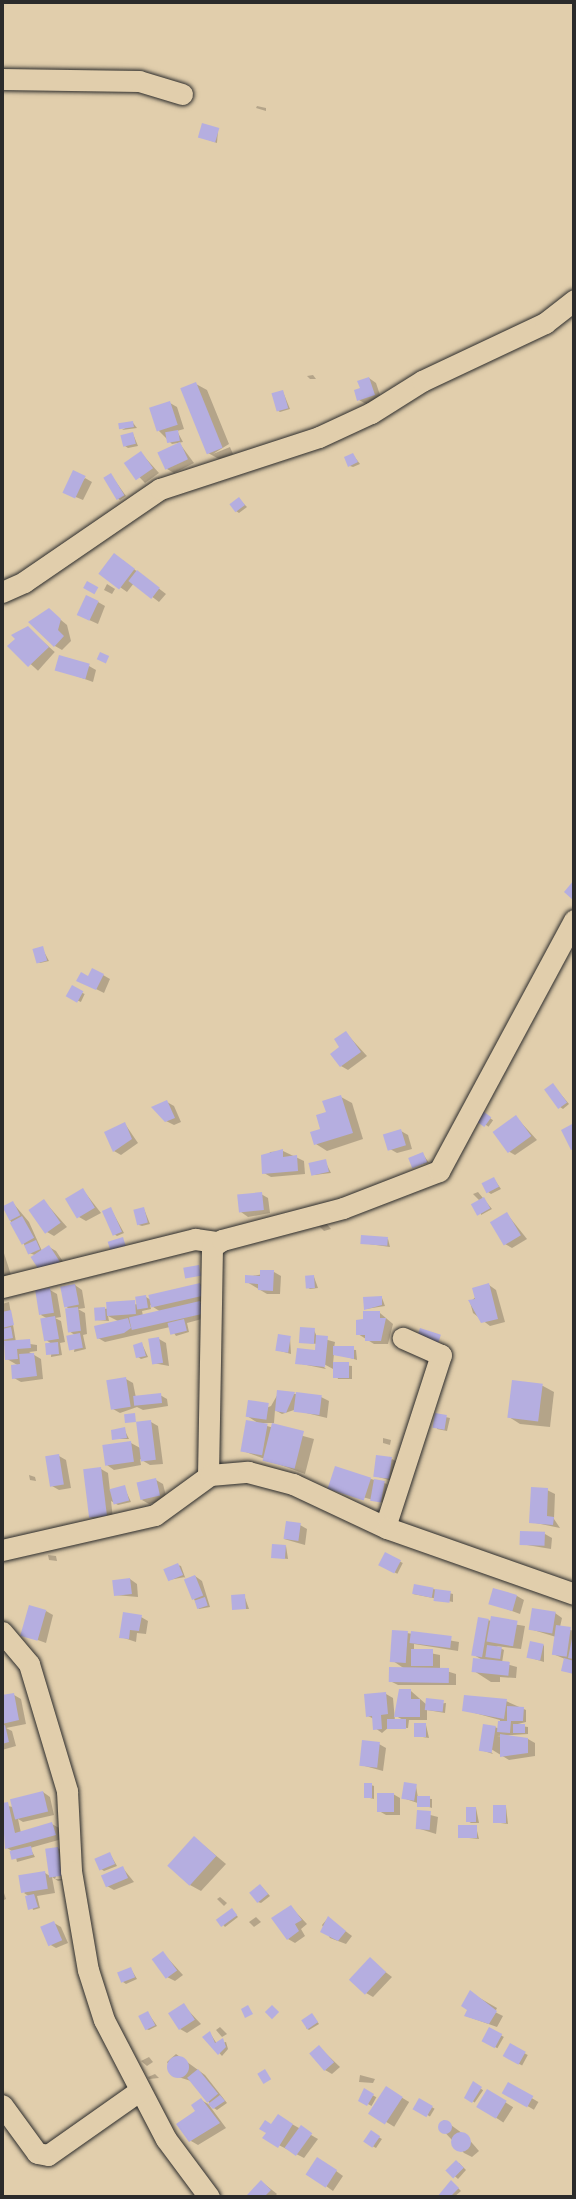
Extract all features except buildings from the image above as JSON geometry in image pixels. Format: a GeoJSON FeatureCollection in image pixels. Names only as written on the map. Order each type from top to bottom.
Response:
{"type":"FeatureCollection","features":[{"type":"Feature","properties":{"kind":"street"},"geometry":{"type":"LineString","coordinates":[[2,79],[139,81],[182,94]]}},
{"type":"Feature","properties":{"kind":"street"},"geometry":{"type":"LineString","coordinates":[[2,592],[24,582],[160,489],[319,437],[371,413],[422,381],[545,323],[574,300]]}},
{"type":"Feature","properties":{"kind":"street"},"geometry":{"type":"LineString","coordinates":[[2,1287],[195,1239],[216,1242],[343,1208],[439,1171],[574,920]]}},
{"type":"Feature","properties":{"kind":"street"},"geometry":{"type":"LineString","coordinates":[[208,1476],[212,1247],[216,1242]]}},
{"type":"Feature","properties":{"kind":"street"},"geometry":{"type":"LineString","coordinates":[[385,1527],[441,1354],[403,1338]]}},
{"type":"Feature","properties":{"kind":"street"},"geometry":{"type":"LineString","coordinates":[[2,1550],[155,1515],[208,1476],[248,1472],[293,1484],[385,1527],[574,1594]]}},
{"type":"Feature","properties":{"kind":"street"},"geometry":{"type":"LineString","coordinates":[[2,1632],[29,1664],[67,1791],[71,1871],[88,1969],[104,2020],[166,2138],[209,2197]]}},
{"type":"Feature","properties":{"kind":"street"},"geometry":{"type":"LineString","coordinates":[[2,2105],[37,2154],[47,2155],[139,2091]]}}]}
